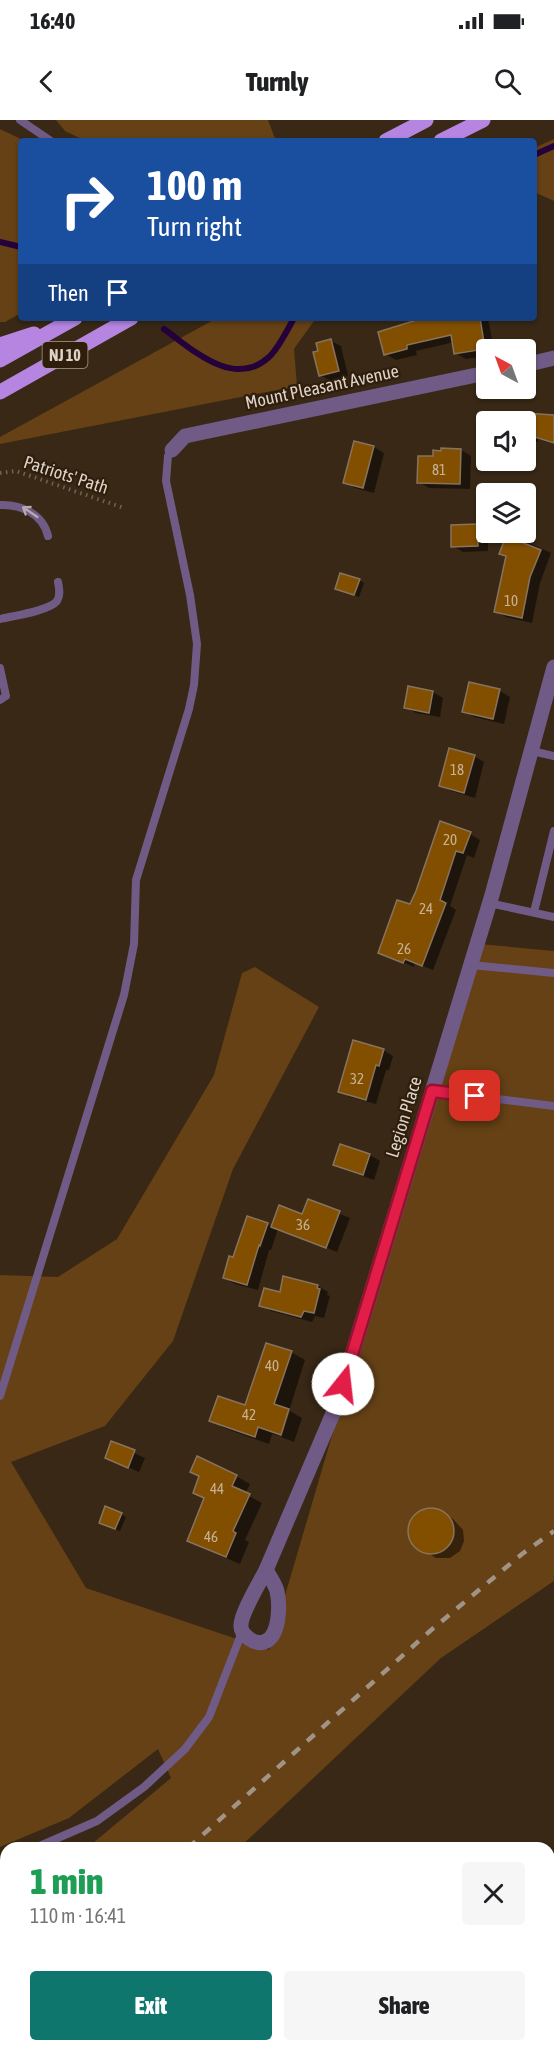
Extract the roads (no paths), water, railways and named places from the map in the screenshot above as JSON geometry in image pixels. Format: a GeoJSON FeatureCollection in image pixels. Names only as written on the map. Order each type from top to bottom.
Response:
{"type":"FeatureCollection","features":[{"type":"Feature","properties":{"kind":"main road"},"geometry":{"type":"LineString","coordinates":[[392,138],[426,120]]}},
{"type":"Feature","properties":{"kind":"main road"},"geometry":{"type":"LineString","coordinates":[[447,138],[483,120]]}},
{"type":"Feature","properties":{"kind":"main road"},"geometry":{"type":"LineString","coordinates":[[0,345],[68,321]]}},
{"type":"Feature","properties":{"kind":"main road","name":"NJ 10"},"geometry":{"type":"LineString","coordinates":[[0,360],[69,321]]}},
{"type":"Feature","properties":{"kind":"main road","name":"NJ 10"},"geometry":{"type":"LineString","coordinates":[[0,392],[126,321]]}},
{"type":"Feature","properties":{"kind":"street"},"geometry":{"type":"LineString","coordinates":[[536,362],[554,358]]}},
{"type":"Feature","properties":{"kind":"street","name":"Mount Pleasant Avenue"},"geometry":{"type":"LineString","coordinates":[[172,450],[185,436],[476,375]]}},
{"type":"Feature","properties":{"kind":"street","name":"Legion Place"},"geometry":{"type":"LineString","coordinates":[[242,1632],[240,1626],[243,1617],[267,1570],[337,1404],[471,965],[554,668]]}},
{"type":"Feature","properties":{"kind":"street"},"geometry":{"type":"LineString","coordinates":[[242,1632],[258,1643],[265,1642],[271,1637],[277,1625],[279,1606],[276,1589],[267,1570]]}},
{"type":"Feature","properties":{"kind":"lane"},"geometry":{"type":"LineString","coordinates":[[20,120],[47,138]]}},
{"type":"Feature","properties":{"kind":"lane"},"geometry":{"type":"LineString","coordinates":[[0,1396],[124,995],[134,944],[136,880],[195,685],[197,644],[194,621],[166,481],[168,456],[172,450]]}},
{"type":"Feature","properties":{"kind":"lane"},"geometry":{"type":"LineString","coordinates":[[0,505],[12,504],[23,507],[45,524],[48,536]]}},
{"type":"Feature","properties":{"kind":"lane"},"geometry":{"type":"LineString","coordinates":[[0,620],[47,607],[56,602],[60,594],[57,582]]}},
{"type":"Feature","properties":{"kind":"lane"},"geometry":{"type":"LineString","coordinates":[[0,668],[6,696],[0,700]]}},
{"type":"Feature","properties":{"kind":"lane"},"geometry":{"type":"LineString","coordinates":[[532,751],[554,756]]}},
{"type":"Feature","properties":{"kind":"lane"},"geometry":{"type":"LineString","coordinates":[[534,912],[554,831]]}},
{"type":"Feature","properties":{"kind":"lane"},"geometry":{"type":"LineString","coordinates":[[489,903],[554,916]]}},
{"type":"Feature","properties":{"kind":"lane"},"geometry":{"type":"LineString","coordinates":[[471,965],[554,973]]}},
{"type":"Feature","properties":{"kind":"lane"},"geometry":{"type":"LineString","coordinates":[[432,1091],[554,1106]]}},
{"type":"Feature","properties":{"kind":"lane"},"geometry":{"type":"LineString","coordinates":[[48,1842],[97,1821],[144,1787],[185,1749],[209,1717],[242,1632]]}},
{"type":"Feature","properties":{"kind":"waterway"},"geometry":{"type":"LineString","coordinates":[[537,154],[554,146]]}},
{"type":"Feature","properties":{"kind":"waterway"},"geometry":{"type":"LineString","coordinates":[[0,242],[18,246]]}},
{"type":"Feature","properties":{"kind":"waterway"},"geometry":{"type":"LineString","coordinates":[[164,329],[214,363],[228,368],[242,369],[256,366],[269,357],[292,321]]}},
{"type":"Feature","properties":{"kind":"railway"},"geometry":{"type":"LineString","coordinates":[[195,1842],[430,1631],[522,1554],[554,1531]]}}]}
